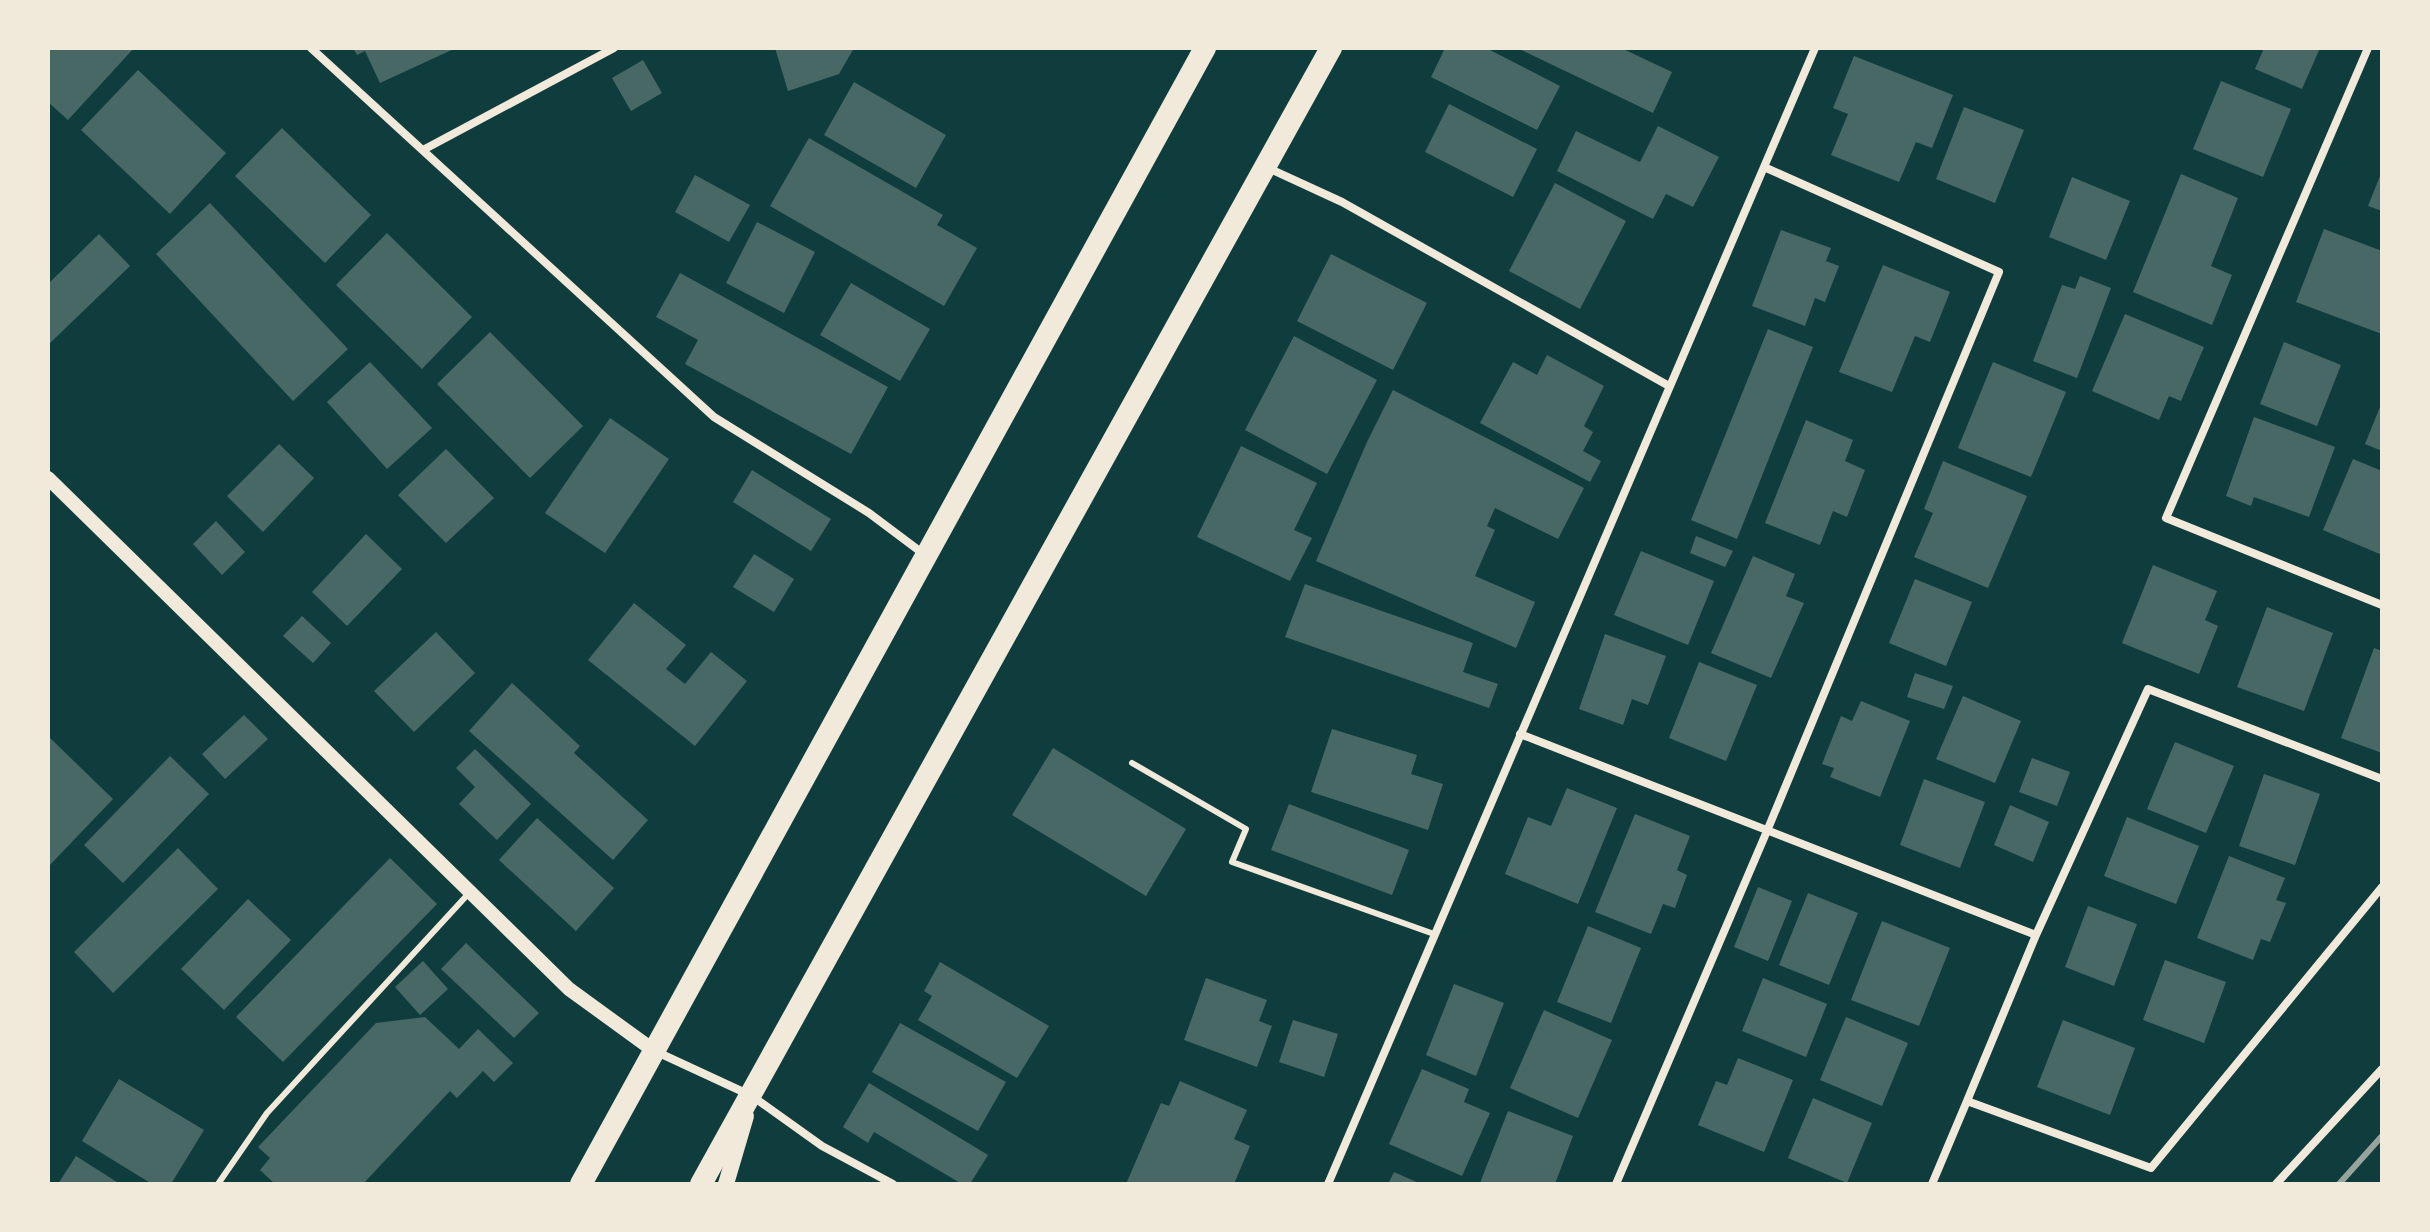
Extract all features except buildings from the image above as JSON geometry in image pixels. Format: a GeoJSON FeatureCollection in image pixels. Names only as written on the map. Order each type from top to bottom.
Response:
{"type":"FeatureCollection","features":[{"type":"Feature","properties":{"kind":"highway"},"geometry":{"type":"LineString","coordinates":[[581,1184],[1205,48]]}},
{"type":"Feature","properties":{"kind":"highway"},"geometry":{"type":"LineString","coordinates":[[701,1184],[1331,48]]}},
{"type":"Feature","properties":{"kind":"main road"},"geometry":{"type":"LineString","coordinates":[[726,1184],[752,1096]]}},
{"type":"Feature","properties":{"kind":"street"},"geometry":{"type":"LineString","coordinates":[[311,48],[714,417],[869,513],[925,555]]}},
{"type":"Feature","properties":{"kind":"street"},"geometry":{"type":"LineString","coordinates":[[423,150],[614,48]]}},
{"type":"Feature","properties":{"kind":"street"},"geometry":{"type":"LineString","coordinates":[[1328,1184],[1815,48]]}},
{"type":"Feature","properties":{"kind":"street"},"geometry":{"type":"LineString","coordinates":[[2368,48],[2166,518],[2382,605]]}},
{"type":"Feature","properties":{"kind":"street"},"geometry":{"type":"LineString","coordinates":[[1265,167],[1342,202],[1669,386]]}},
{"type":"Feature","properties":{"kind":"street"},"geometry":{"type":"LineString","coordinates":[[1616,1184],[1767,831],[1999,272],[1764,167]]}},
{"type":"Feature","properties":{"kind":"street"},"geometry":{"type":"LineString","coordinates":[[48,478],[569,989],[653,1050],[752,1096],[822,1146],[893,1184]]}},
{"type":"Feature","properties":{"kind":"street"},"geometry":{"type":"LineString","coordinates":[[1932,1184],[2036,935],[2148,689],[2382,779]]}},
{"type":"Feature","properties":{"kind":"street"},"geometry":{"type":"LineString","coordinates":[[1520,734],[2036,935]]}},
{"type":"Feature","properties":{"kind":"street"},"geometry":{"type":"LineString","coordinates":[[1967,1101],[2151,1168],[2382,887]]}},
{"type":"Feature","properties":{"kind":"street"},"geometry":{"type":"LineString","coordinates":[[2276,1184],[2382,1069]]}},
{"type":"Feature","properties":{"kind":"lane"},"geometry":{"type":"LineString","coordinates":[[1132,763],[1246,829],[1232,862],[1434,934]]}},
{"type":"Feature","properties":{"kind":"lane"},"geometry":{"type":"LineString","coordinates":[[218,1184],[267,1113],[470,892]]}},
{"type":"Feature","properties":{"kind":"railway"},"geometry":{"type":"LineString","coordinates":[[2339,1184],[2382,1136]]}}]}
